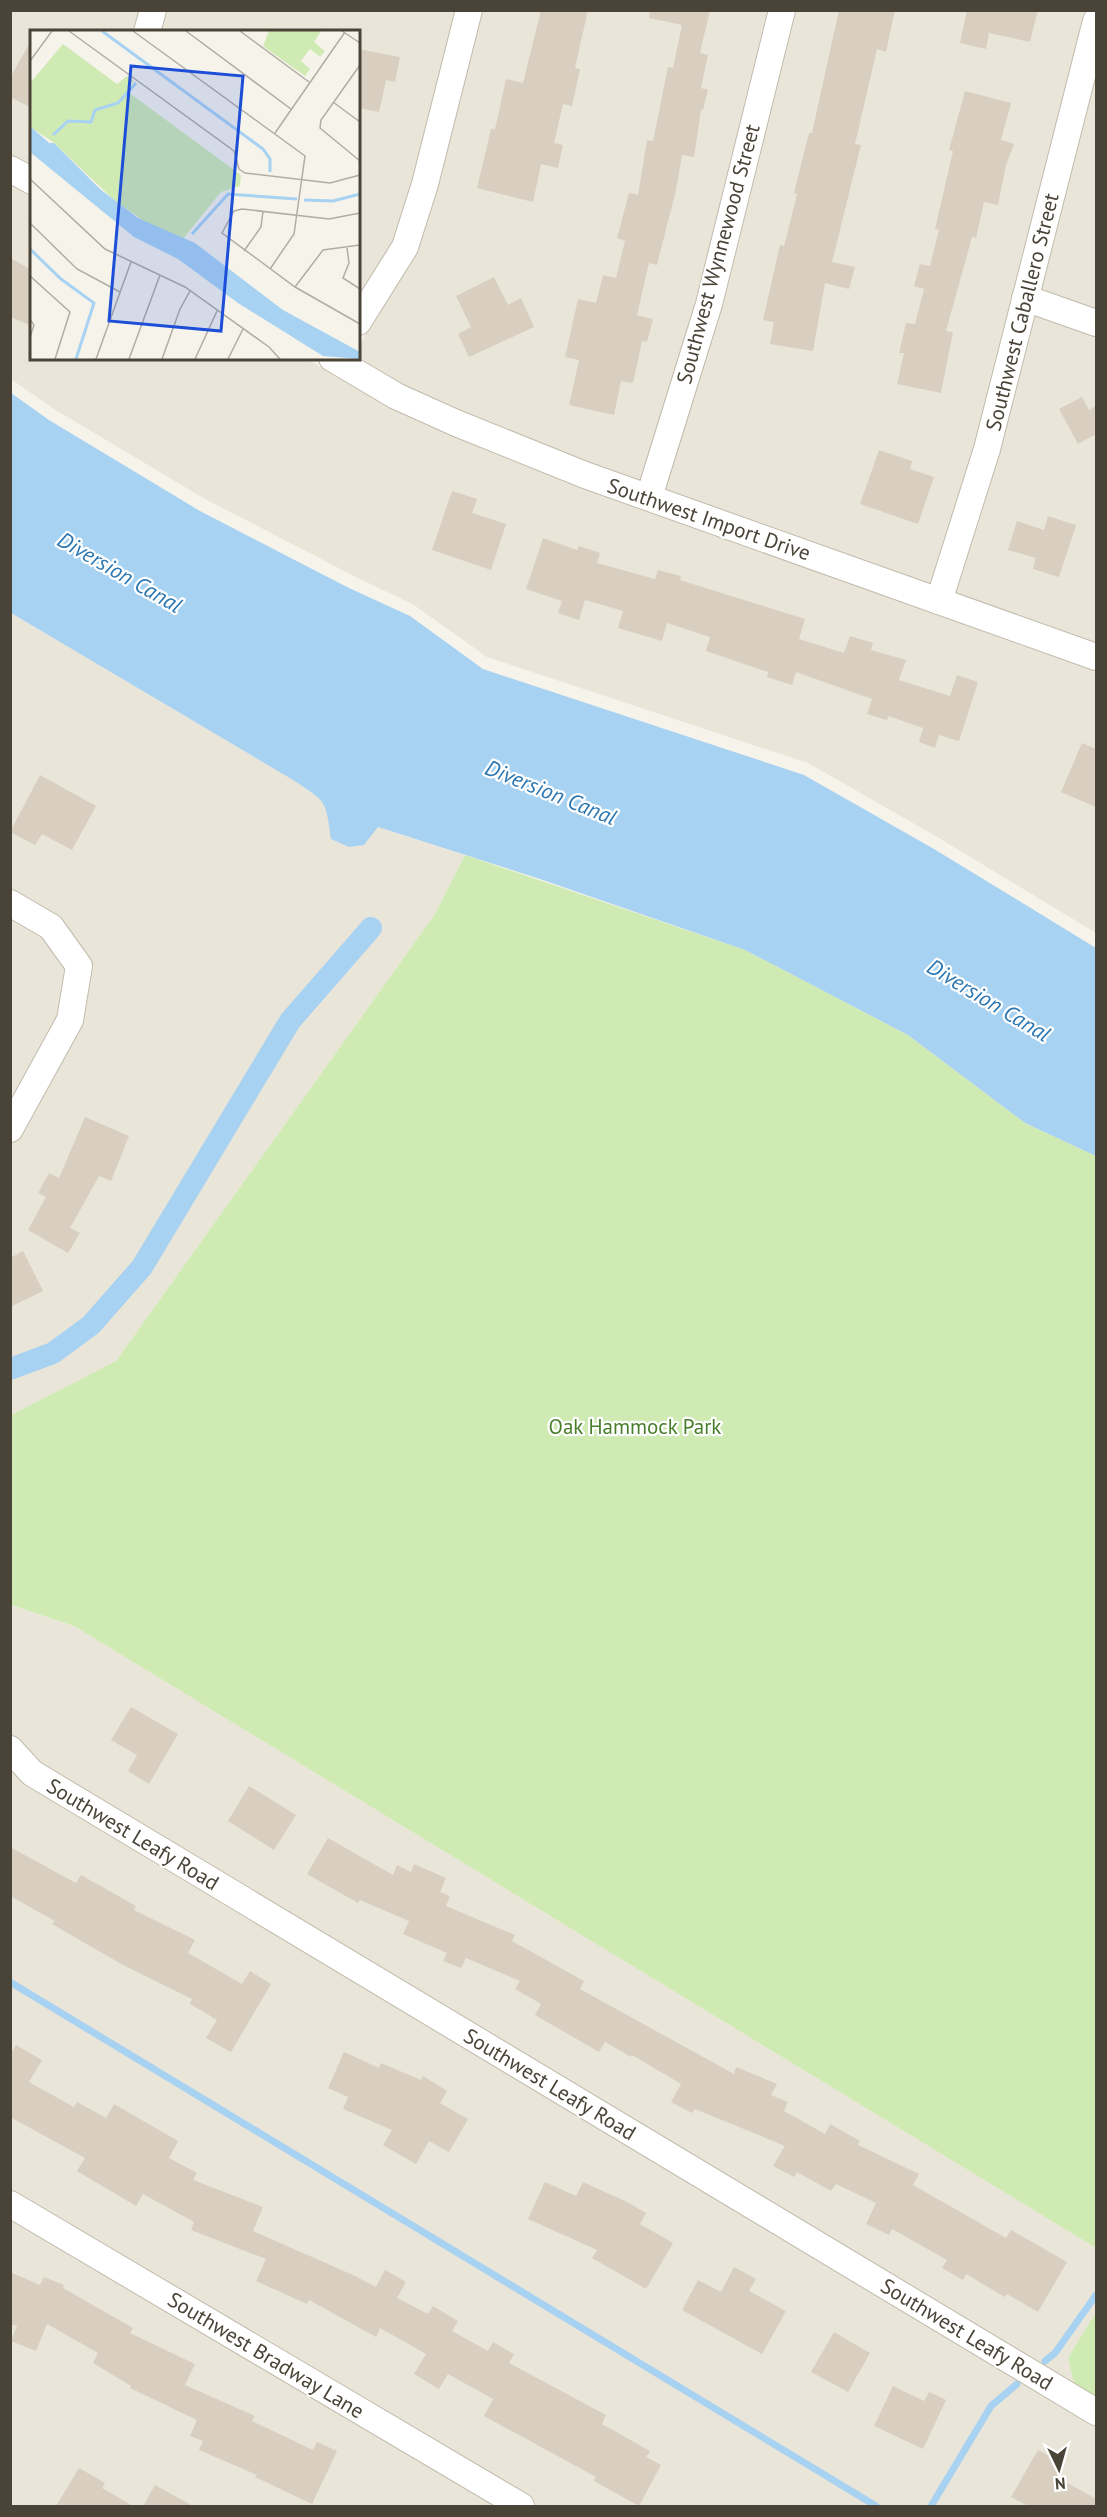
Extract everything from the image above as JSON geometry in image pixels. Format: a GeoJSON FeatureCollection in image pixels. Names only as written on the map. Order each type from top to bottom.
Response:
{"type":"FeatureCollection","features":[{"type":"Feature","properties":{"kind":"street"},"geometry":{"type":"LineString","coordinates":[[148,30],[153,10]]}},
{"type":"Feature","properties":{"kind":"street"},"geometry":{"type":"LineString","coordinates":[[360,319],[405,247],[425,184],[469,10]]}},
{"type":"Feature","properties":{"kind":"street","name":"Southwest Wynnewood Street"},"geometry":{"type":"LineString","coordinates":[[649,496],[710,304],[782,10]]}},
{"type":"Feature","properties":{"kind":"street","name":"Southwest Caballero Street"},"geometry":{"type":"LineString","coordinates":[[939,601],[987,449],[1096,21]]}},
{"type":"Feature","properties":{"kind":"street"},"geometry":{"type":"LineString","coordinates":[[10,169],[30,180]]}},
{"type":"Feature","properties":{"kind":"street"},"geometry":{"type":"LineString","coordinates":[[1025,298],[1096,323]]}},
{"type":"Feature","properties":{"kind":"street","name":"Southwest Import Drive"},"geometry":{"type":"LineString","coordinates":[[336,360],[396,396],[585,476],[649,496],[1096,657]]}},
{"type":"Feature","properties":{"kind":"street"},"geometry":{"type":"LineString","coordinates":[[10,903],[51,927],[79,966],[70,1020],[10,1129]]}},
{"type":"Feature","properties":{"kind":"street","name":"Southwest Leafy Road"},"geometry":{"type":"LineString","coordinates":[[10,1749],[32,1773],[1096,2412]]}},
{"type":"Feature","properties":{"kind":"street","name":"Southwest Bradway Lane"},"geometry":{"type":"LineString","coordinates":[[10,2204],[520,2506]]}},
{"type":"Feature","properties":{"kind":"shaded area"},"geometry":{"type":"Polygon","coordinates":[[[11,11],[141,11],[135,30],[30,30],[30,166],[11,155],[11,11]]]}},
{"type":"Feature","properties":{"kind":"shaded area"},"geometry":{"type":"Polygon","coordinates":[[[165,11],[457,11],[414,180],[395,241],[360,296],[360,30],[160,30],[165,11]]]}},
{"type":"Feature","properties":{"kind":"shaded area"},"geometry":{"type":"Polygon","coordinates":[[[481,11],[770,11],[719,208],[699,300],[642,481],[588,464],[459,411],[401,385],[358,360],[360,360],[360,345],[377,312],[481,11]]]}},
{"type":"Feature","properties":{"kind":"shaded area"},"geometry":{"type":"Polygon","coordinates":[[[793,11],[1087,11],[976,445],[931,585],[664,489],[793,11]]]}},
{"type":"Feature","properties":{"kind":"shaded area"},"geometry":{"type":"Polygon","coordinates":[[[1096,68],[1096,309],[1039,289],[1096,68]]]}},
{"type":"Feature","properties":{"kind":"shaded area"},"geometry":{"type":"Polygon","coordinates":[[[10,183],[30,194],[30,360],[309,360],[391,407],[452,435],[581,487],[1096,671],[1096,933],[939,838],[808,763],[487,657],[414,605],[205,499],[54,409],[11,379],[10,183]]]}},
{"type":"Feature","properties":{"kind":"shaded area"},"geometry":{"type":"Polygon","coordinates":[[[1033,313],[1096,336],[1096,644],[953,593],[1033,313]]]}},
{"type":"Feature","properties":{"kind":"shaded area"},"geometry":{"type":"Polygon","coordinates":[[[11,613],[323,800],[328,813],[332,839],[377,827],[465,855],[435,914],[116,1361],[11,1415],[11,613]]]}},
{"type":"Feature","properties":{"kind":"shaded area"},"geometry":{"type":"Polygon","coordinates":[[[10,1605],[74,1626],[1096,2248],[1096,2312],[1068,2358],[1075,2387],[1096,2397],[1096,2506],[11,2506],[10,1605]]]}},
{"type":"Feature","properties":{"kind":"green space","name":"Oak Hammock Park"},"geometry":{"type":"Polygon","coordinates":[[[465,855],[745,950],[908,1035],[1025,1123],[1096,1156],[1096,2248],[74,1626],[11,1605],[11,1415],[116,1361],[435,914],[465,855]]]}},
{"type":"Feature","properties":{"kind":"green space"},"geometry":{"type":"Polygon","coordinates":[[[1096,2312],[1096,2397],[1075,2387],[1068,2358],[1096,2312]]]}},
{"type":"Feature","properties":{"kind":"water","name":"Diversion Canal"},"geometry":{"type":"Polygon","coordinates":[[[11,393],[49,420],[200,511],[349,588],[410,616],[483,669],[804,775],[934,849],[1096,948],[1096,1156],[1025,1123],[908,1035],[745,950],[537,878],[378,827],[364,845],[349,847],[331,839],[328,816],[322,803],[312,793],[11,613],[11,393]]]}},
{"type":"Feature","properties":{"kind":"building"},"geometry":{"type":"Polygon","coordinates":[[[541,10],[588,10],[575,68],[580,69],[572,106],[563,104],[554,143],[563,145],[558,168],[541,164],[533,202],[477,188],[491,129],[495,129],[506,79],[523,83],[541,10]]]}},
{"type":"Feature","properties":{"kind":"building"},"geometry":{"type":"Polygon","coordinates":[[[650,10],[710,10],[700,53],[708,55],[701,88],[708,90],[703,110],[701,110],[694,157],[682,155],[676,190],[657,265],[649,263],[637,315],[653,319],[647,342],[642,341],[633,383],[621,381],[614,415],[569,405],[579,360],[565,357],[578,299],[596,303],[603,275],[616,278],[625,241],[617,238],[629,193],[638,195],[647,140],[653,141],[668,67],[673,68],[682,25],[649,18],[650,10]]]}},
{"type":"Feature","properties":{"kind":"building"},"geometry":{"type":"Polygon","coordinates":[[[839,10],[895,10],[886,52],[877,49],[855,144],[861,145],[832,262],[855,267],[849,289],[825,283],[813,351],[770,344],[774,322],[763,320],[780,245],[784,246],[797,194],[794,193],[809,133],[812,133],[839,10]]]}},
{"type":"Feature","properties":{"kind":"building"},"geometry":{"type":"Polygon","coordinates":[[[967,10],[1038,10],[1030,42],[989,33],[986,49],[960,43],[967,10]]]}},
{"type":"Feature","properties":{"kind":"building"},"geometry":{"type":"Polygon","coordinates":[[[30,43],[30,107],[10,97],[10,78],[30,43]]]}},
{"type":"Feature","properties":{"kind":"building"},"geometry":{"type":"Polygon","coordinates":[[[360,49],[400,57],[395,82],[386,80],[379,112],[360,108],[360,49]]]}},
{"type":"Feature","properties":{"kind":"building"},"geometry":{"type":"Polygon","coordinates":[[[965,91],[1011,103],[1001,140],[1014,144],[1006,165],[998,205],[984,202],[976,238],[972,237],[946,331],[953,332],[941,393],[897,384],[904,353],[899,353],[906,323],[915,324],[924,289],[914,286],[920,264],[930,266],[939,230],[935,229],[953,151],[949,150],[965,91]]]}},
{"type":"Feature","properties":{"kind":"building"},"geometry":{"type":"Polygon","coordinates":[[[10,258],[30,269],[30,325],[10,317],[10,258]]]}},
{"type":"Feature","properties":{"kind":"building"},"geometry":{"type":"Polygon","coordinates":[[[494,277],[508,305],[521,298],[534,327],[469,357],[458,334],[471,327],[456,296],[494,277]]]}},
{"type":"Feature","properties":{"kind":"building"},"geometry":{"type":"Polygon","coordinates":[[[1082,397],[1089,410],[1096,406],[1096,434],[1078,444],[1059,409],[1082,397]]]}},
{"type":"Feature","properties":{"kind":"building"},"geometry":{"type":"Polygon","coordinates":[[[879,450],[912,461],[910,469],[934,477],[918,524],[860,504],[879,450]]]}},
{"type":"Feature","properties":{"kind":"building"},"geometry":{"type":"Polygon","coordinates":[[[452,491],[477,499],[472,513],[506,524],[491,570],[432,550],[452,491]]]}},
{"type":"Feature","properties":{"kind":"building"},"geometry":{"type":"Polygon","coordinates":[[[1048,516],[1076,525],[1059,577],[1033,569],[1036,558],[1008,550],[1017,521],[1044,530],[1048,516]]]}},
{"type":"Feature","properties":{"kind":"building"},"geometry":{"type":"Polygon","coordinates":[[[543,538],[577,550],[579,546],[600,553],[597,563],[655,579],[658,570],[681,576],[680,580],[805,619],[799,639],[844,653],[850,636],[873,643],[871,650],[906,660],[899,680],[950,696],[957,675],[978,682],[959,741],[939,735],[935,748],[919,742],[923,728],[888,716],[887,720],[867,714],[872,699],[796,672],[792,685],[767,677],[768,672],[706,651],[710,637],[667,623],[662,641],[618,628],[623,611],[585,600],[579,620],[558,613],[562,601],[526,589],[543,538]]]}},
{"type":"Feature","properties":{"kind":"building"},"geometry":{"type":"Polygon","coordinates":[[[1082,743],[1096,749],[1096,807],[1061,792],[1082,743]]]}},
{"type":"Feature","properties":{"kind":"building"},"geometry":{"type":"Polygon","coordinates":[[[40,775],[96,806],[72,850],[42,834],[35,845],[10,832],[40,775]]]}},
{"type":"Feature","properties":{"kind":"building"},"geometry":{"type":"Polygon","coordinates":[[[85,1117],[129,1136],[111,1181],[99,1176],[70,1228],[80,1233],[68,1253],[28,1230],[46,1197],[38,1193],[49,1173],[59,1178],[85,1117]]]}},
{"type":"Feature","properties":{"kind":"building"},"geometry":{"type":"Polygon","coordinates":[[[23,1251],[43,1291],[10,1307],[10,1258],[23,1251]]]}},
{"type":"Feature","properties":{"kind":"building"},"geometry":{"type":"Polygon","coordinates":[[[131,1707],[178,1734],[149,1784],[128,1771],[137,1755],[111,1740],[131,1707]]]}},
{"type":"Feature","properties":{"kind":"building"},"geometry":{"type":"Polygon","coordinates":[[[249,1786],[296,1815],[274,1850],[228,1821],[249,1786]]]}},
{"type":"Feature","properties":{"kind":"building"},"geometry":{"type":"Polygon","coordinates":[[[328,1838],[393,1875],[397,1865],[411,1872],[414,1864],[446,1878],[440,1892],[450,1896],[446,1906],[515,1935],[512,1941],[584,1981],[580,1989],[734,2074],[736,2067],[777,2084],[771,2095],[788,2102],[784,2111],[825,2134],[830,2124],[860,2141],[858,2145],[919,2174],[913,2185],[1006,2238],[1011,2230],[1067,2262],[1038,2312],[1007,2294],[1005,2297],[966,2274],[963,2280],[942,2268],[947,2260],[892,2229],[889,2235],[866,2224],[876,2203],[836,2184],[831,2191],[797,2172],[794,2177],[773,2166],[785,2146],[695,2109],[692,2113],[671,2102],[681,2084],[605,2042],[599,2052],[535,2015],[541,2004],[515,1989],[520,1981],[466,1958],[461,1968],[443,1961],[447,1953],[403,1934],[409,1921],[360,1900],[358,1903],[307,1874],[328,1838]]]}},
{"type":"Feature","properties":{"kind":"building"},"geometry":{"type":"Polygon","coordinates":[[[10,1847],[76,1883],[81,1875],[136,1906],[134,1910],[195,1940],[188,1953],[242,1984],[250,1971],[271,1984],[231,2052],[206,2038],[217,2020],[190,2004],[192,1999],[123,1965],[52,1924],[55,1921],[10,1896],[10,1847]]]}},
{"type":"Feature","properties":{"kind":"building"},"geometry":{"type":"Polygon","coordinates":[[[16,2045],[42,2060],[29,2082],[74,2107],[77,2102],[106,2118],[114,2104],[178,2141],[169,2158],[197,2173],[193,2180],[263,2207],[253,2231],[376,2287],[385,2270],[406,2282],[397,2298],[428,2314],[433,2306],[458,2321],[452,2331],[488,2351],[493,2342],[514,2354],[509,2363],[606,2415],[602,2424],[650,2451],[646,2457],[661,2465],[639,2506],[594,2481],[596,2477],[484,2416],[493,2399],[448,2374],[439,2389],[414,2374],[426,2354],[380,2328],[376,2337],[309,2300],[307,2304],[256,2281],[266,2259],[191,2230],[194,2222],[143,2194],[136,2206],[77,2171],[85,2158],[10,2117],[10,2055],[16,2045]]]}},
{"type":"Feature","properties":{"kind":"building"},"geometry":{"type":"Polygon","coordinates":[[[344,2052],[379,2068],[381,2063],[421,2080],[423,2076],[447,2091],[440,2103],[468,2119],[449,2152],[429,2141],[416,2164],[383,2145],[392,2130],[343,2109],[348,2097],[328,2088],[344,2052]]]}},
{"type":"Feature","properties":{"kind":"building"},"geometry":{"type":"Polygon","coordinates":[[[545,2182],[576,2196],[583,2182],[646,2213],[640,2224],[673,2243],[646,2289],[592,2258],[597,2250],[528,2219],[545,2182]]]}},
{"type":"Feature","properties":{"kind":"building"},"geometry":{"type":"Polygon","coordinates":[[[734,2267],[756,2279],[749,2291],[786,2311],[762,2354],[682,2310],[698,2280],[721,2292],[734,2267]]]}},
{"type":"Feature","properties":{"kind":"building"},"geometry":{"type":"Polygon","coordinates":[[[10,2272],[40,2285],[44,2277],[64,2285],[63,2288],[133,2328],[130,2333],[195,2364],[185,2385],[255,2416],[252,2421],[313,2450],[317,2442],[337,2451],[312,2504],[255,2477],[257,2475],[199,2450],[203,2441],[190,2436],[197,2420],[130,2388],[131,2386],[93,2363],[98,2353],[47,2324],[36,2351],[11,2341],[17,2326],[10,2324],[10,2272]]]}},
{"type":"Feature","properties":{"kind":"building"},"geometry":{"type":"Polygon","coordinates":[[[834,2332],[870,2353],[848,2392],[811,2372],[834,2332]]]}},
{"type":"Feature","properties":{"kind":"building"},"geometry":{"type":"Polygon","coordinates":[[[893,2386],[924,2401],[929,2392],[946,2400],[923,2449],[874,2426],[893,2386]]]}},
{"type":"Feature","properties":{"kind":"building"},"geometry":{"type":"Polygon","coordinates":[[[1038,2450],[1064,2464],[1057,2477],[1096,2499],[1096,2506],[1028,2506],[1011,2497],[1038,2450]]]}},
{"type":"Feature","properties":{"kind":"building"},"geometry":{"type":"Polygon","coordinates":[[[79,2468],[105,2483],[102,2488],[133,2506],[56,2506],[79,2468]]]}},
{"type":"Feature","properties":{"kind":"building"},"geometry":{"type":"Polygon","coordinates":[[[155,2485],[193,2506],[143,2506],[155,2485]]]}},
{"type":"Feature","properties":{"kind":"waterway"},"geometry":{"type":"LineString","coordinates":[[10,1369],[53,1353],[91,1325],[142,1267],[290,1021],[371,928]]}},
{"type":"Feature","properties":{"kind":"waterway"},"geometry":{"type":"LineString","coordinates":[[10,1982],[876,2506]]}},
{"type":"Feature","properties":{"kind":"waterway"},"geometry":{"type":"LineString","coordinates":[[1045,2361],[1055,2353],[1096,2295]]}},
{"type":"Feature","properties":{"kind":"waterway"},"geometry":{"type":"LineString","coordinates":[[931,2506],[991,2406],[1017,2384]]}}]}
